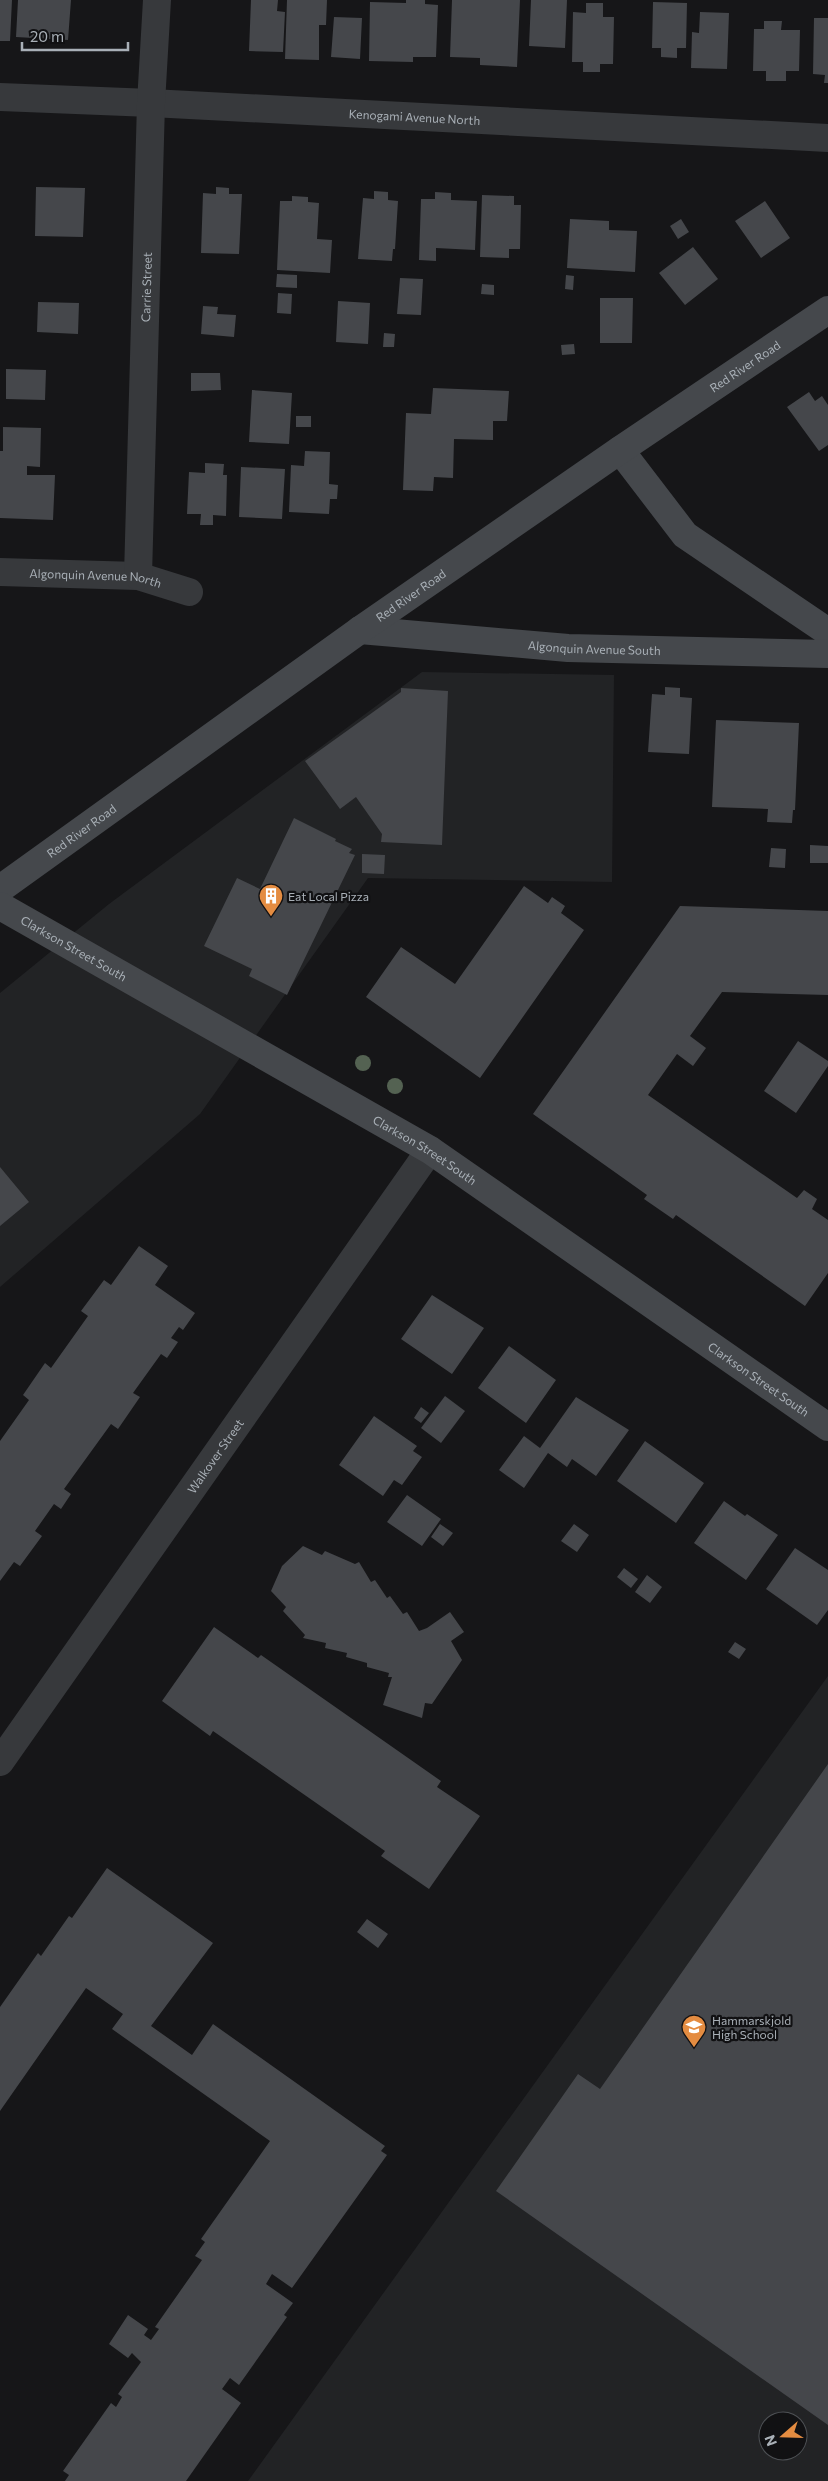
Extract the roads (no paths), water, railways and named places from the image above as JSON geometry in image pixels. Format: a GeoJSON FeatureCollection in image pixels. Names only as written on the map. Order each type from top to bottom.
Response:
{"type":"FeatureCollection","features":[{"type":"Feature","properties":{"kind":"main road","name":"Red River Road"},"geometry":{"type":"LineString","coordinates":[[0,889],[360,630],[620,450],[828,310]]}},
{"type":"Feature","properties":{"kind":"main road"},"geometry":{"type":"LineString","coordinates":[[620,450],[684,535],[828,632]]}},
{"type":"Feature","properties":{"kind":"main road","name":"Algonquin Avenue South"},"geometry":{"type":"LineString","coordinates":[[360,630],[568,648],[828,654]]}},
{"type":"Feature","properties":{"kind":"main road","name":"Clarkson Street South"},"geometry":{"type":"LineString","coordinates":[[0,906],[430,1150],[828,1427]]}},
{"type":"Feature","properties":{"kind":"street","name":"Carrie Street"},"geometry":{"type":"LineString","coordinates":[[138,576],[151,103],[156,0]]}},
{"type":"Feature","properties":{"kind":"street","name":"Kenogami Avenue North"},"geometry":{"type":"LineString","coordinates":[[0,97],[828,138]]}},
{"type":"Feature","properties":{"kind":"street","name":"Algonquin Avenue North"},"geometry":{"type":"LineString","coordinates":[[0,572],[138,576],[189,592]]}},
{"type":"Feature","properties":{"kind":"street","name":"Walkover Street"},"geometry":{"type":"LineString","coordinates":[[0,1762],[430,1150]]}},
{"type":"Feature","properties":{"kind":"place","name":"Eat Local Pizza"},"geometry":{"type":"Point","coordinates":[271,917]}},
{"type":"Feature","properties":{"kind":"place","name":"Hammarskjold High School"},"geometry":{"type":"Point","coordinates":[694,2048]}}]}
